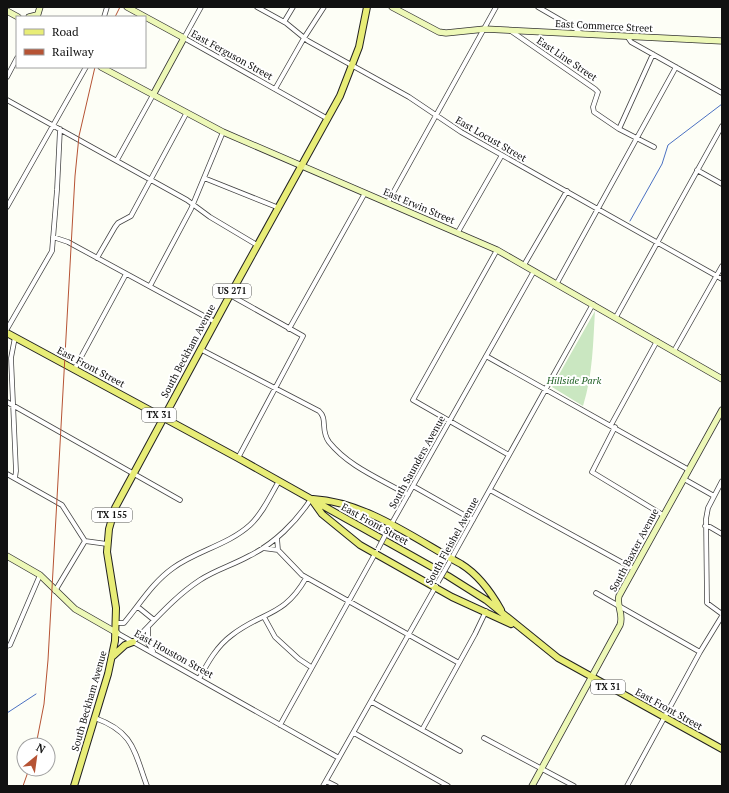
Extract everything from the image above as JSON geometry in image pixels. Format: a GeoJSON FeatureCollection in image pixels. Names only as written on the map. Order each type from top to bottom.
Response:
{"type":"FeatureCollection","features":[{"type":"Feature","properties":{"kind":"main road","name":"US 271"},"geometry":{"type":"LineString","coordinates":[[302,165],[328,119],[353,65],[361,39],[367,7]]}},
{"type":"Feature","properties":{"kind":"main road","name":"South Beckham Avenue"},"geometry":{"type":"LineString","coordinates":[[74,786],[113,656],[117,633],[115,600],[107,559],[109,529],[115,508],[200,349],[302,165]]}},
{"type":"Feature","properties":{"kind":"main road","name":"East Front Street"},"geometry":{"type":"LineString","coordinates":[[7,333],[238,458],[453,579],[503,613],[554,655],[592,678],[722,749]]}},
{"type":"Feature","properties":{"kind":"main road"},"geometry":{"type":"LineString","coordinates":[[311,499],[335,502],[366,513],[476,575],[492,595],[503,613]]}},
{"type":"Feature","properties":{"kind":"main road"},"geometry":{"type":"LineString","coordinates":[[311,499],[322,514],[344,533],[526,633]]}},
{"type":"Feature","properties":{"kind":"main road"},"geometry":{"type":"LineString","coordinates":[[113,656],[124,645],[133,642]]}},
{"type":"Feature","properties":{"kind":"street"},"geometry":{"type":"LineString","coordinates":[[37,16],[40,7]]}},
{"type":"Feature","properties":{"kind":"street","name":"East Ferguson Street"},"geometry":{"type":"LineString","coordinates":[[127,7],[144,16]]}},
{"type":"Feature","properties":{"kind":"street"},"geometry":{"type":"LineString","coordinates":[[117,160],[201,7]]}},
{"type":"Feature","properties":{"kind":"street","name":"East Locust Street"},"geometry":{"type":"LineString","coordinates":[[257,7],[284,22],[304,38],[353,65],[436,115],[461,132],[722,279]]}},
{"type":"Feature","properties":{"kind":"street"},"geometry":{"type":"LineString","coordinates":[[284,22],[293,7]]}},
{"type":"Feature","properties":{"kind":"street"},"geometry":{"type":"LineString","coordinates":[[275,89],[304,38],[324,7]]}},
{"type":"Feature","properties":{"kind":"street"},"geometry":{"type":"LineString","coordinates":[[392,7],[439,32],[446,33],[485,29]]}},
{"type":"Feature","properties":{"kind":"street"},"geometry":{"type":"LineString","coordinates":[[388,202],[496,7]]}},
{"type":"Feature","properties":{"kind":"street"},"geometry":{"type":"LineString","coordinates":[[538,7],[576,29],[581,34]]}},
{"type":"Feature","properties":{"kind":"street"},"geometry":{"type":"LineString","coordinates":[[7,11],[16,16]]}},
{"type":"Feature","properties":{"kind":"street","name":"East Ferguson Street"},"geometry":{"type":"LineString","coordinates":[[146,17],[328,119]]}},
{"type":"Feature","properties":{"kind":"street","name":"East Commerce Street"},"geometry":{"type":"LineString","coordinates":[[485,29],[722,41]]}},
{"type":"Feature","properties":{"kind":"street","name":"East Line Street"},"geometry":{"type":"LineString","coordinates":[[511,30],[595,89],[598,92],[593,107],[594,112],[619,129],[654,147]]}},
{"type":"Feature","properties":{"kind":"street"},"geometry":{"type":"LineString","coordinates":[[627,36],[631,42],[722,93]]}},
{"type":"Feature","properties":{"kind":"street"},"geometry":{"type":"LineString","coordinates":[[619,129],[653,54]]}},
{"type":"Feature","properties":{"kind":"street"},"geometry":{"type":"LineString","coordinates":[[7,77],[16,60]]}},
{"type":"Feature","properties":{"kind":"street"},"geometry":{"type":"LineString","coordinates":[[556,284],[676,67]]}},
{"type":"Feature","properties":{"kind":"street"},"geometry":{"type":"LineString","coordinates":[[7,207],[85,68]]}},
{"type":"Feature","properties":{"kind":"street","name":"East Erwin Street"},"geometry":{"type":"LineString","coordinates":[[103,68],[186,114],[223,132],[498,250],[722,379]]}},
{"type":"Feature","properties":{"kind":"street"},"geometry":{"type":"LineString","coordinates":[[7,100],[117,160],[193,204],[210,217],[257,245]]}},
{"type":"Feature","properties":{"kind":"street"},"geometry":{"type":"LineString","coordinates":[[97,258],[118,223],[131,216],[186,114]]}},
{"type":"Feature","properties":{"kind":"street"},"geometry":{"type":"LineString","coordinates":[[616,317],[722,126]]}},
{"type":"Feature","properties":{"kind":"street"},"geometry":{"type":"LineString","coordinates":[[7,329],[49,258],[53,237],[60,129]]}},
{"type":"Feature","properties":{"kind":"street"},"geometry":{"type":"LineString","coordinates":[[150,286],[193,204],[223,132]]}},
{"type":"Feature","properties":{"kind":"street"},"geometry":{"type":"LineString","coordinates":[[458,232],[502,155]]}},
{"type":"Feature","properties":{"kind":"street"},"geometry":{"type":"LineString","coordinates":[[697,170],[722,184]]}},
{"type":"Feature","properties":{"kind":"street"},"geometry":{"type":"LineString","coordinates":[[204,178],[279,208]]}},
{"type":"Feature","properties":{"kind":"street"},"geometry":{"type":"LineString","coordinates":[[524,265],[567,191]]}},
{"type":"Feature","properties":{"kind":"street"},"geometry":{"type":"LineString","coordinates":[[289,328],[365,193]]}},
{"type":"Feature","properties":{"kind":"street"},"geometry":{"type":"LineString","coordinates":[[53,237],[63,240],[215,322]]}},
{"type":"Feature","properties":{"kind":"street"},"geometry":{"type":"LineString","coordinates":[[498,250],[413,400],[509,455]]}},
{"type":"Feature","properties":{"kind":"street"},"geometry":{"type":"LineString","coordinates":[[674,351],[722,266]]}},
{"type":"Feature","properties":{"kind":"street","name":"South Saunders Avenue"},"geometry":{"type":"LineString","coordinates":[[280,724],[534,271]]}},
{"type":"Feature","properties":{"kind":"street"},"geometry":{"type":"LineString","coordinates":[[74,370],[126,274]]}},
{"type":"Feature","properties":{"kind":"street"},"geometry":{"type":"LineString","coordinates":[[230,295],[302,336],[238,458]]}},
{"type":"Feature","properties":{"kind":"street","name":"South Fleishel Avenue"},"geometry":{"type":"LineString","coordinates":[[323,786],[372,702],[593,304]]}},
{"type":"Feature","properties":{"kind":"street"},"geometry":{"type":"LineString","coordinates":[[15,337],[11,358],[16,471],[15,478]]}},
{"type":"Feature","properties":{"kind":"street"},"geometry":{"type":"LineString","coordinates":[[611,425],[657,342]]}},
{"type":"Feature","properties":{"kind":"street"},"geometry":{"type":"LineString","coordinates":[[200,349],[321,413],[324,417],[324,435],[344,458],[408,495]]}},
{"type":"Feature","properties":{"kind":"street"},"geometry":{"type":"LineString","coordinates":[[486,356],[615,427],[689,470]]}},
{"type":"Feature","properties":{"kind":"street"},"geometry":{"type":"LineString","coordinates":[[7,402],[180,500]]}},
{"type":"Feature","properties":{"kind":"street","name":"South Baxter Avenue"},"geometry":{"type":"LineString","coordinates":[[532,786],[621,623],[622,613],[618,605],[619,598],[722,410]]}},
{"type":"Feature","properties":{"kind":"street"},"geometry":{"type":"LineString","coordinates":[[615,427],[592,472],[663,516]]}},
{"type":"Feature","properties":{"kind":"street"},"geometry":{"type":"LineString","coordinates":[[7,474],[62,505],[85,541],[107,544]]}},
{"type":"Feature","properties":{"kind":"street"},"geometry":{"type":"LineString","coordinates":[[684,479],[714,496]]}},
{"type":"Feature","properties":{"kind":"street"},"geometry":{"type":"LineString","coordinates":[[117,623],[124,622],[138,607],[139,602],[154,584],[172,569],[186,560],[230,539],[251,524],[262,510],[279,481]]}},
{"type":"Feature","properties":{"kind":"street"},"geometry":{"type":"LineString","coordinates":[[628,786],[700,652],[722,615],[707,603],[705,526],[708,508],[722,481]]}},
{"type":"Feature","properties":{"kind":"street"},"geometry":{"type":"LineString","coordinates":[[413,486],[473,520]]}},
{"type":"Feature","properties":{"kind":"street"},"geometry":{"type":"LineString","coordinates":[[490,490],[634,569]]}},
{"type":"Feature","properties":{"kind":"street"},"geometry":{"type":"LineString","coordinates":[[133,642],[179,596],[201,579],[263,548],[277,538],[311,499]]}},
{"type":"Feature","properties":{"kind":"street"},"geometry":{"type":"LineString","coordinates":[[705,526],[710,527],[722,534]]}},
{"type":"Feature","properties":{"kind":"street"},"geometry":{"type":"LineString","coordinates":[[277,538],[278,550]]}},
{"type":"Feature","properties":{"kind":"street"},"geometry":{"type":"LineString","coordinates":[[55,591],[85,541]]}},
{"type":"Feature","properties":{"kind":"street"},"geometry":{"type":"LineString","coordinates":[[263,548],[278,550],[306,578],[459,663]]}},
{"type":"Feature","properties":{"kind":"street","name":"East Houston Street"},"geometry":{"type":"LineString","coordinates":[[7,556],[40,576],[75,609],[339,758]]}},
{"type":"Feature","properties":{"kind":"street"},"geometry":{"type":"LineString","coordinates":[[7,646],[10,645],[40,576]]}},
{"type":"Feature","properties":{"kind":"street"},"geometry":{"type":"LineString","coordinates":[[199,679],[213,654],[226,640],[241,628],[282,607],[290,600],[306,578]]}},
{"type":"Feature","properties":{"kind":"street"},"geometry":{"type":"LineString","coordinates":[[596,593],[700,652]]}},
{"type":"Feature","properties":{"kind":"street"},"geometry":{"type":"LineString","coordinates":[[138,607],[154,620]]}},
{"type":"Feature","properties":{"kind":"street"},"geometry":{"type":"LineString","coordinates":[[422,730],[486,612]]}},
{"type":"Feature","properties":{"kind":"street"},"geometry":{"type":"LineString","coordinates":[[264,617],[275,637],[299,659],[311,667]]}},
{"type":"Feature","properties":{"kind":"street"},"geometry":{"type":"LineString","coordinates":[[148,627],[148,646],[155,654]]}},
{"type":"Feature","properties":{"kind":"street"},"geometry":{"type":"LineString","coordinates":[[372,702],[460,751]]}},
{"type":"Feature","properties":{"kind":"street"},"geometry":{"type":"LineString","coordinates":[[95,718],[109,723],[126,736],[130,742],[148,786]]}},
{"type":"Feature","properties":{"kind":"street"},"geometry":{"type":"LineString","coordinates":[[354,733],[448,786]]}},
{"type":"Feature","properties":{"kind":"street"},"geometry":{"type":"LineString","coordinates":[[484,738],[574,786]]}},
{"type":"Feature","properties":{"kind":"street"},"geometry":{"type":"LineString","coordinates":[[326,780],[336,786]]}},
{"type":"Feature","properties":{"kind":"green space","name":"Hillside Park"},"geometry":{"type":"Polygon","coordinates":[[[595,311],[591,370],[583,406],[552,387],[595,311]]]}},
{"type":"Feature","properties":{"kind":"waterway"},"geometry":{"type":"LineString","coordinates":[[630,221],[662,164],[668,145],[722,104]]}},
{"type":"Feature","properties":{"kind":"waterway"},"geometry":{"type":"LineString","coordinates":[[7,713],[36,694]]}},
{"type":"Feature","properties":{"kind":"railway"},"geometry":{"type":"LineString","coordinates":[[116,16],[120,7]]}},
{"type":"Feature","properties":{"kind":"railway"},"geometry":{"type":"LineString","coordinates":[[38,737],[44,704],[48,660],[75,176],[79,136],[95,68]]}},
{"type":"Feature","properties":{"kind":"railway"},"geometry":{"type":"LineString","coordinates":[[23,786],[26,777]]}}]}
